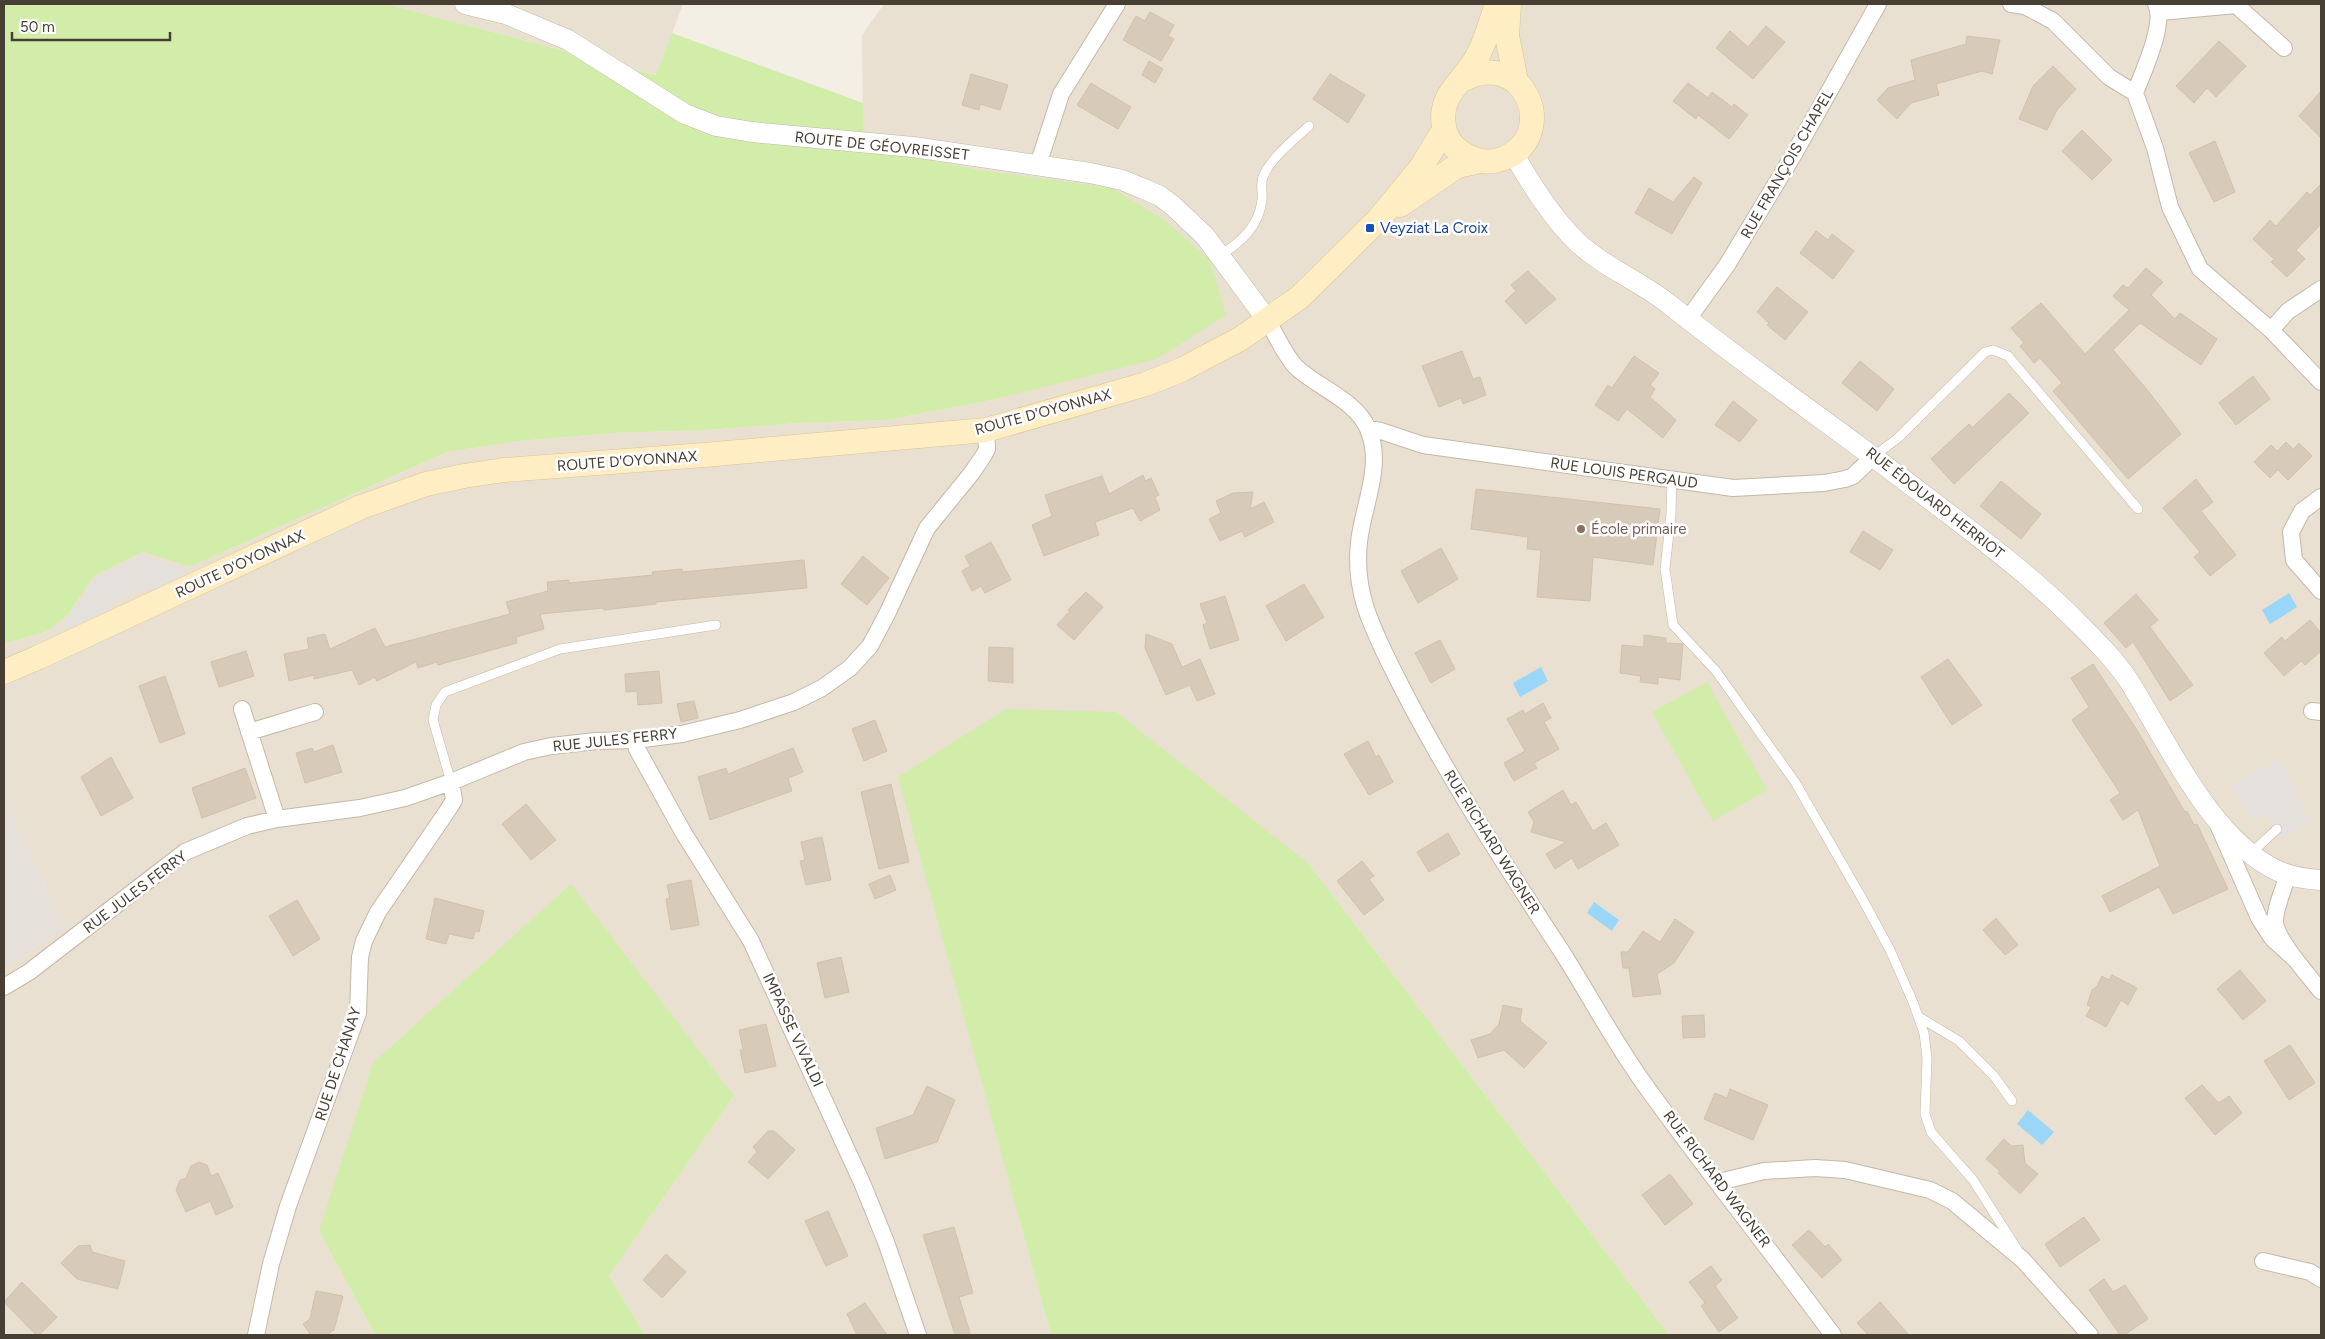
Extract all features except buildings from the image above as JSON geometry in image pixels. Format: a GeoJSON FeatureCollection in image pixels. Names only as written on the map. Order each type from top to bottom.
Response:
{"type":"FeatureCollection","features":[{"type":"Feature","properties":{"kind":"main road"},"geometry":{"type":"LineString","coordinates":[[1481,161],[1458,151],[1444,130],[1442,117],[1444,103],[1450,91],[1477,58],[1497,4]]}},
{"type":"Feature","properties":{"kind":"main road"},"geometry":{"type":"LineString","coordinates":[[1378,220],[1457,166],[1503,158],[1513,153],[1523,144],[1530,132],[1532,118],[1528,98],[1516,81],[1507,36],[1508,4]]}},
{"type":"Feature","properties":{"kind":"main road"},"geometry":{"type":"LineString","coordinates":[[1460,81],[1473,74],[1488,71],[1503,74],[1516,81]]}},
{"type":"Feature","properties":{"kind":"main road"},"geometry":{"type":"LineString","coordinates":[[1378,220],[1420,169],[1444,130]]}},
{"type":"Feature","properties":{"kind":"main road","name":"ROUTE D'OYONNAX"},"geometry":{"type":"LineString","coordinates":[[4,672],[361,507],[426,484],[504,470],[986,430],[1146,384],[1212,354],[1268,321],[1300,297],[1378,220]]}},
{"type":"Feature","properties":{"kind":"street","name":"ROUTE DE GÉOVREISSET"},"geometry":{"type":"LineString","coordinates":[[465,4],[506,14],[568,40],[685,114],[716,126],[769,134],[913,147],[1115,178],[1160,196],[1178,209],[1205,236],[1268,321]]}},
{"type":"Feature","properties":{"kind":"street"},"geometry":{"type":"LineString","coordinates":[[1038,165],[1061,94],[1116,4]]}},
{"type":"Feature","properties":{"kind":"street","name":"RUE FRANÇOIS CHAPEL"},"geometry":{"type":"LineString","coordinates":[[1688,319],[1727,265],[1794,154],[1878,4]]}},
{"type":"Feature","properties":{"kind":"street"},"geometry":{"type":"LineString","coordinates":[[2011,4],[2025,6],[2053,21],[2109,77],[2136,93]]}},
{"type":"Feature","properties":{"kind":"street"},"geometry":{"type":"LineString","coordinates":[[2284,48],[2236,5],[2158,8],[2159,24],[2136,93],[2155,148],[2170,207],[2200,269],[2271,330],[2321,382]]}},
{"type":"Feature","properties":{"kind":"street","name":"RUE ÉDOUARD HERRIOT"},"geometry":{"type":"LineString","coordinates":[[1513,153],[1529,180],[1578,243],[1626,278],[1658,295],[1728,351],[1874,456],[2026,574],[2096,642],[2128,679],[2172,756],[2225,829],[2266,864],[2288,874],[2321,880]]}},
{"type":"Feature","properties":{"kind":"street"},"geometry":{"type":"LineString","coordinates":[[2271,330],[2288,311],[2321,289]]}},
{"type":"Feature","properties":{"kind":"street","name":"RUE RICHARD WAGNER"},"geometry":{"type":"LineString","coordinates":[[1268,321],[1296,366],[1356,412],[1368,429],[1374,452],[1374,466],[1359,543],[1358,572],[1361,598],[1371,625],[1435,749],[1511,876],[1564,955],[1610,1033],[1644,1084],[1833,1335]]}},
{"type":"Feature","properties":{"kind":"street","name":"RUE LOUIS PERGAUD"},"geometry":{"type":"LineString","coordinates":[[1368,429],[1381,430],[1422,446],[1733,488],[1824,483],[1853,476],[1874,456]]}},
{"type":"Feature","properties":{"kind":"street","name":"RUE JULES FERRY"},"geometry":{"type":"LineString","coordinates":[[4,987],[28,972],[185,852],[247,826],[277,819],[360,808],[405,798],[451,782],[524,752],[551,746],[596,741],[635,740],[682,734],[740,720],[794,702],[822,688],[850,668],[870,646],[888,614],[927,528],[984,455],[987,449],[986,430]]}},
{"type":"Feature","properties":{"kind":"street"},"geometry":{"type":"LineString","coordinates":[[2321,498],[2302,511],[2291,532],[2294,560],[2321,591]]}},
{"type":"Feature","properties":{"kind":"street"},"geometry":{"type":"LineString","coordinates":[[242,709],[277,819]]}},
{"type":"Feature","properties":{"kind":"street"},"geometry":{"type":"LineString","coordinates":[[250,732],[315,712]]}},
{"type":"Feature","properties":{"kind":"street","name":"IMPASSE VIVALDI"},"geometry":{"type":"LineString","coordinates":[[635,740],[637,749],[675,818],[751,941],[863,1185],[886,1242],[918,1335]]}},
{"type":"Feature","properties":{"kind":"street","name":"RUE DE CHANAY"},"geometry":{"type":"LineString","coordinates":[[256,1335],[271,1264],[288,1206],[358,1013],[360,957],[364,941],[378,912],[454,800],[451,782]]}},
{"type":"Feature","properties":{"kind":"street"},"geometry":{"type":"LineString","coordinates":[[2213,814],[2259,918],[2272,938],[2296,960]]}},
{"type":"Feature","properties":{"kind":"street"},"geometry":{"type":"LineString","coordinates":[[2288,874],[2274,921],[2278,932],[2296,960],[2321,991]]}},
{"type":"Feature","properties":{"kind":"street"},"geometry":{"type":"LineString","coordinates":[[1720,1184],[1728,1180],[1764,1172],[1815,1168],[1845,1170],[1930,1190],[1952,1201],[2023,1260],[2090,1335]]}},
{"type":"Feature","properties":{"kind":"street"},"geometry":{"type":"LineString","coordinates":[[2263,1261],[2310,1272],[2321,1279]]}},
{"type":"Feature","properties":{"kind":"lane"},"geometry":{"type":"LineString","coordinates":[[1219,256],[1239,242],[1252,228],[1258,217],[1262,201],[1262,178],[1287,144],[1309,126]]}},
{"type":"Feature","properties":{"kind":"lane"},"geometry":{"type":"LineString","coordinates":[[1874,456],[1898,438],[1985,352],[1993,350],[2008,356],[2138,509]]}},
{"type":"Feature","properties":{"kind":"lane"},"geometry":{"type":"LineString","coordinates":[[1672,480],[1671,514],[1665,569],[1673,625],[1716,671],[1795,782],[1868,908],[1890,950],[1924,1033],[1927,1058],[1925,1114],[1930,1132],[1973,1180],[2023,1260]]}},
{"type":"Feature","properties":{"kind":"lane"},"geometry":{"type":"LineString","coordinates":[[451,782],[433,720],[436,705],[445,692],[560,649],[716,626]]}},
{"type":"Feature","properties":{"kind":"lane"},"geometry":{"type":"LineString","coordinates":[[2251,853],[2277,829]]}},
{"type":"Feature","properties":{"kind":"lane"},"geometry":{"type":"LineString","coordinates":[[1918,1016],[1959,1041],[1994,1076],[2012,1101]]}},
{"type":"Feature","properties":{"kind":"shaded area"},"geometry":{"type":"Polygon","coordinates":[[[386,4],[683,4],[657,75],[386,4]]]}},
{"type":"Feature","properties":{"kind":"shaded area"},"geometry":{"type":"Polygon","coordinates":[[[884,4],[2321,4],[2321,1335],[1669,1335],[1308,863],[899,777],[1051,1335],[645,1335],[609,1276],[734,1096],[319,1231],[375,1335],[4,1335],[4,967],[64,929],[4,797],[4,644],[48,631],[67,616],[94,576],[143,552],[190,567],[447,452],[519,441],[614,433],[887,420],[992,400],[1073,379],[980,170],[863,147],[862,35],[884,4]]]}},
{"type":"Feature","properties":{"kind":"shaded area"},"geometry":{"type":"Polygon","coordinates":[[[142,556],[191,572],[152,592],[147,586],[110,604],[108,606],[111,611],[69,630],[65,621],[96,578],[142,556]]]}},
{"type":"Feature","properties":{"kind":"shaded area"},"geometry":{"type":"Polygon","coordinates":[[[2280,758],[2310,820],[2284,839],[2266,814],[2252,821],[2230,784],[2280,758]]]}},
{"type":"Feature","properties":{"kind":"shaded area"},"geometry":{"type":"Polygon","coordinates":[[[4,797],[64,929],[4,967],[4,797]]]}},
{"type":"Feature","properties":{"kind":"green space"},"geometry":{"type":"Polygon","coordinates":[[[4,4],[386,4],[656,75],[672,33],[863,103],[863,147],[980,170],[1112,188],[1166,221],[1210,260],[1226,315],[1157,359],[992,400],[887,420],[614,433],[519,441],[447,452],[190,567],[143,552],[94,576],[67,616],[48,631],[4,644],[4,4]]]}},
{"type":"Feature","properties":{"kind":"green space"},"geometry":{"type":"Polygon","coordinates":[[[1707,682],[1767,790],[1713,821],[1652,712],[1707,682]]]}},
{"type":"Feature","properties":{"kind":"green space"},"geometry":{"type":"Polygon","coordinates":[[[1006,709],[1116,712],[1308,863],[1669,1335],[1051,1335],[898,777],[1006,709]]]}},
{"type":"Feature","properties":{"kind":"green space"},"geometry":{"type":"Polygon","coordinates":[[[571,884],[734,1096],[609,1276],[645,1335],[375,1335],[319,1231],[373,1063],[571,884]]]}},
{"type":"Feature","properties":{"kind":"water"},"geometry":{"type":"Polygon","coordinates":[[[2289,593],[2297,607],[2270,624],[2262,610],[2289,593]]]}},
{"type":"Feature","properties":{"kind":"water"},"geometry":{"type":"Polygon","coordinates":[[[1541,667],[1548,681],[1520,697],[1513,683],[1541,667]]]}},
{"type":"Feature","properties":{"kind":"water"},"geometry":{"type":"Polygon","coordinates":[[[1594,902],[1619,920],[1612,931],[1587,913],[1594,902]]]}},
{"type":"Feature","properties":{"kind":"water"},"geometry":{"type":"Polygon","coordinates":[[[2028,1110],[2054,1132],[2042,1145],[2017,1124],[2028,1110]]]}},
{"type":"Feature","properties":{"kind":"place","name":"Veyziat La Croix"},"geometry":{"type":"Point","coordinates":[1370,228]}},
{"type":"Feature","properties":{"kind":"place","name":"École primaire"},"geometry":{"type":"Point","coordinates":[1581,529]}}]}
